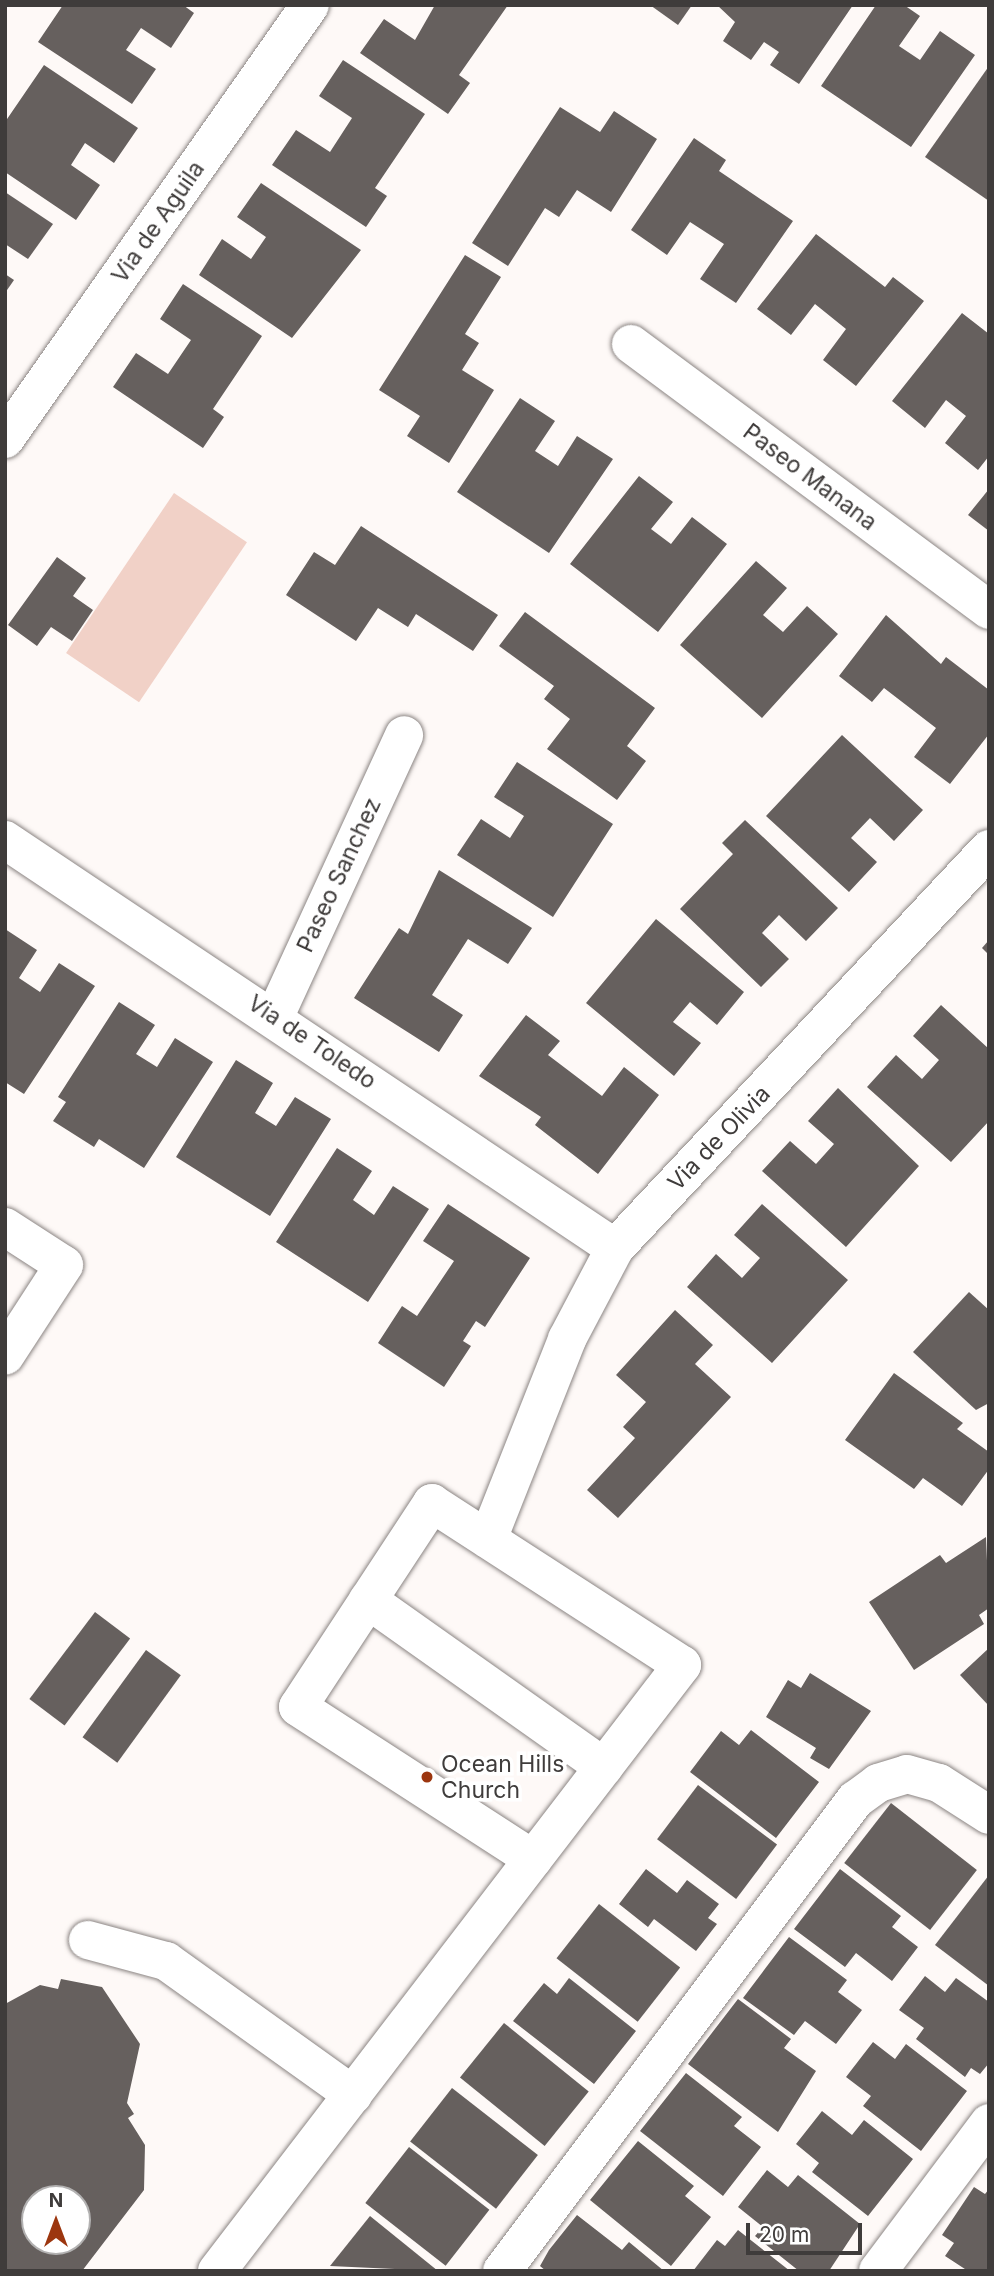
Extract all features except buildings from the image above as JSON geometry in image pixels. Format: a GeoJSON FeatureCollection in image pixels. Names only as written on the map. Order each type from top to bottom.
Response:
{"type":"FeatureCollection","features":[{"type":"Feature","properties":{"kind":"street","name":"Via de Aguila"},"geometry":{"type":"LineString","coordinates":[[5,439],[310,5]]}},
{"type":"Feature","properties":{"kind":"street","name":"Paseo Manana"},"geometry":{"type":"LineString","coordinates":[[631,344],[989,610]]}},
{"type":"Feature","properties":{"kind":"street","name":"Paseo Sanchez"},"geometry":{"type":"LineString","coordinates":[[275,1016],[404,735]]}},
{"type":"Feature","properties":{"kind":"street","name":"Via de Toledo"},"geometry":{"type":"LineString","coordinates":[[5,840],[275,1016],[615,1248]]}},
{"type":"Feature","properties":{"kind":"street","name":"Via de Olivia"},"geometry":{"type":"LineString","coordinates":[[488,1539],[567,1339],[615,1248],[989,849]]}},
{"type":"Feature","properties":{"kind":"street"},"geometry":{"type":"LineString","coordinates":[[5,1227],[64,1265],[5,1356]]}},
{"type":"Feature","properties":{"kind":"street"},"geometry":{"type":"LineString","coordinates":[[217,2271],[682,1665],[432,1503],[298,1707],[533,1858]]}},
{"type":"Feature","properties":{"kind":"street"},"geometry":{"type":"LineString","coordinates":[[368,1600],[604,1767]]}},
{"type":"Feature","properties":{"kind":"street"},"geometry":{"type":"LineString","coordinates":[[502,2271],[855,1800],[878,1783],[907,1774],[939,1783],[989,1815]]}},
{"type":"Feature","properties":{"kind":"street"},"geometry":{"type":"LineString","coordinates":[[88,1940],[166,1961],[353,2095]]}},
{"type":"Feature","properties":{"kind":"street"},"geometry":{"type":"LineString","coordinates":[[884,2269],[989,2123]]}},
{"type":"Feature","properties":{"kind":"shaded area"},"geometry":{"type":"Polygon","coordinates":[[[174,493],[247,542],[139,702],[66,653],[174,493]]]}},
{"type":"Feature","properties":{"kind":"place","name":"Ocean Hills Church"},"geometry":{"type":"Point","coordinates":[427,1777]}}]}
